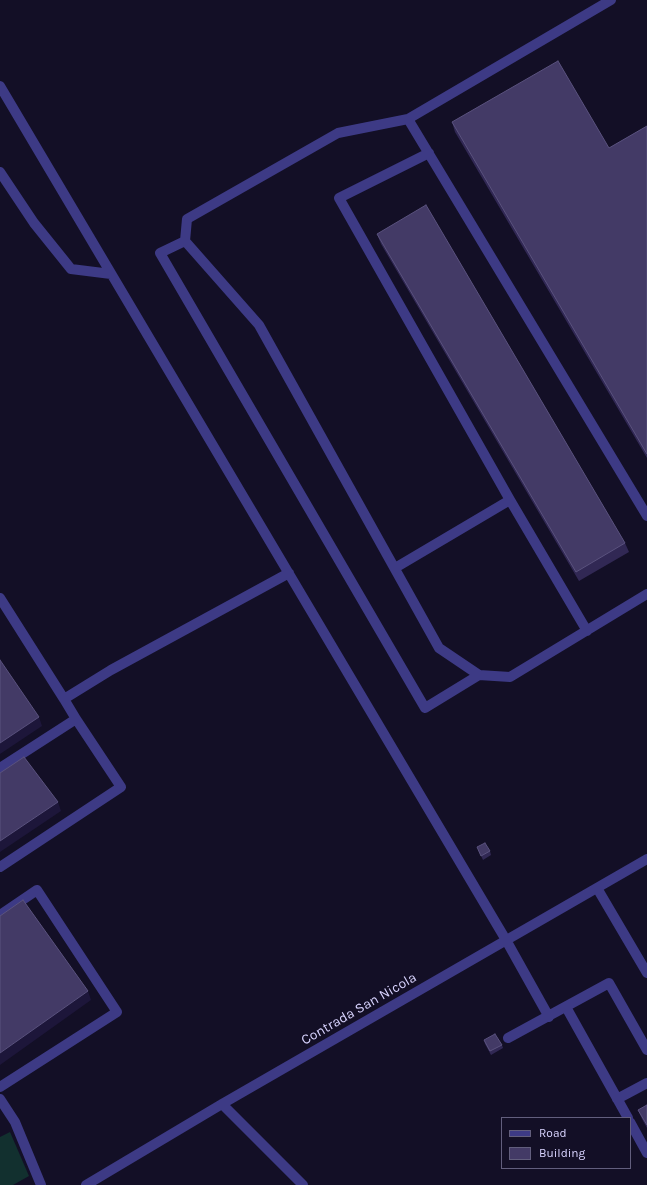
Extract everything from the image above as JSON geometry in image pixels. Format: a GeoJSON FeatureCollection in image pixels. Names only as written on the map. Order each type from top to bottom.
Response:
{"type":"FeatureCollection","features":[{"type":"Feature","properties":{"kind":"street"},"geometry":{"type":"LineString","coordinates":[[611,0],[408,119],[338,133],[187,218],[184,241],[259,326],[439,648],[479,675],[510,677],[647,594]]}},
{"type":"Feature","properties":{"kind":"street"},"geometry":{"type":"LineString","coordinates":[[0,86],[506,940],[549,1016]]}},
{"type":"Feature","properties":{"kind":"street"},"geometry":{"type":"LineString","coordinates":[[408,119],[647,516]]}},
{"type":"Feature","properties":{"kind":"street"},"geometry":{"type":"LineString","coordinates":[[429,153],[339,198],[510,500],[587,631]]}},
{"type":"Feature","properties":{"kind":"street"},"geometry":{"type":"LineString","coordinates":[[0,172],[34,223],[71,269],[111,274]]}},
{"type":"Feature","properties":{"kind":"street"},"geometry":{"type":"LineString","coordinates":[[184,241],[160,253],[425,708],[479,675]]}},
{"type":"Feature","properties":{"kind":"street"},"geometry":{"type":"LineString","coordinates":[[395,568],[510,500]]}},
{"type":"Feature","properties":{"kind":"street"},"geometry":{"type":"LineString","coordinates":[[64,699],[111,670],[289,573]]}},
{"type":"Feature","properties":{"kind":"street"},"geometry":{"type":"LineString","coordinates":[[0,598],[76,719],[121,787],[0,866]]}},
{"type":"Feature","properties":{"kind":"street"},"geometry":{"type":"LineString","coordinates":[[0,768],[76,719]]}},
{"type":"Feature","properties":{"kind":"street","name":"Contrada San Nicola"},"geometry":{"type":"LineString","coordinates":[[86,1185],[222,1104],[647,859]]}},
{"type":"Feature","properties":{"kind":"street"},"geometry":{"type":"LineString","coordinates":[[597,888],[647,973]]}},
{"type":"Feature","properties":{"kind":"street"},"geometry":{"type":"LineString","coordinates":[[0,915],[36,890],[117,1012],[0,1087]]}},
{"type":"Feature","properties":{"kind":"street"},"geometry":{"type":"LineString","coordinates":[[508,1038],[609,983],[647,1050]]}},
{"type":"Feature","properties":{"kind":"street"},"geometry":{"type":"LineString","coordinates":[[566,1007],[627,1117]]}},
{"type":"Feature","properties":{"kind":"street"},"geometry":{"type":"LineString","coordinates":[[617,1099],[647,1083]]}},
{"type":"Feature","properties":{"kind":"street"},"geometry":{"type":"LineString","coordinates":[[0,1099],[16,1122],[41,1185]]}},
{"type":"Feature","properties":{"kind":"street"},"geometry":{"type":"LineString","coordinates":[[222,1104],[303,1185]]}},
{"type":"Feature","properties":{"kind":"street"},"geometry":{"type":"LineString","coordinates":[[631,1124],[647,1153]]}},
{"type":"Feature","properties":{"kind":"green space"},"geometry":{"type":"Polygon","coordinates":[[[10,1132],[29,1176],[13,1185],[0,1185],[0,1137],[10,1132]]]}},
{"type":"Feature","properties":{"kind":"building"},"geometry":{"type":"Polygon","coordinates":[[[558,61],[609,148],[647,126],[647,454],[452,122],[558,61]]]}},
{"type":"Feature","properties":{"kind":"building"},"geometry":{"type":"Polygon","coordinates":[[[426,205],[625,543],[576,572],[377,234],[426,205]]]}},
{"type":"Feature","properties":{"kind":"building"},"geometry":{"type":"Polygon","coordinates":[[[0,660],[39,717],[0,743],[0,660]]]}},
{"type":"Feature","properties":{"kind":"building"},"geometry":{"type":"Polygon","coordinates":[[[24,757],[58,802],[0,841],[0,773],[24,757]]]}},
{"type":"Feature","properties":{"kind":"building"},"geometry":{"type":"Polygon","coordinates":[[[485,843],[490,851],[481,856],[477,847],[485,843]]]}},
{"type":"Feature","properties":{"kind":"building"},"geometry":{"type":"Polygon","coordinates":[[[23,900],[88,991],[0,1053],[0,916],[23,900]]]}},
{"type":"Feature","properties":{"kind":"building"},"geometry":{"type":"Polygon","coordinates":[[[495,1034],[502,1045],[490,1051],[484,1040],[495,1034]]]}},
{"type":"Feature","properties":{"kind":"building"},"geometry":{"type":"Polygon","coordinates":[[[647,1105],[647,1125],[638,1110],[647,1105]]]}}]}
